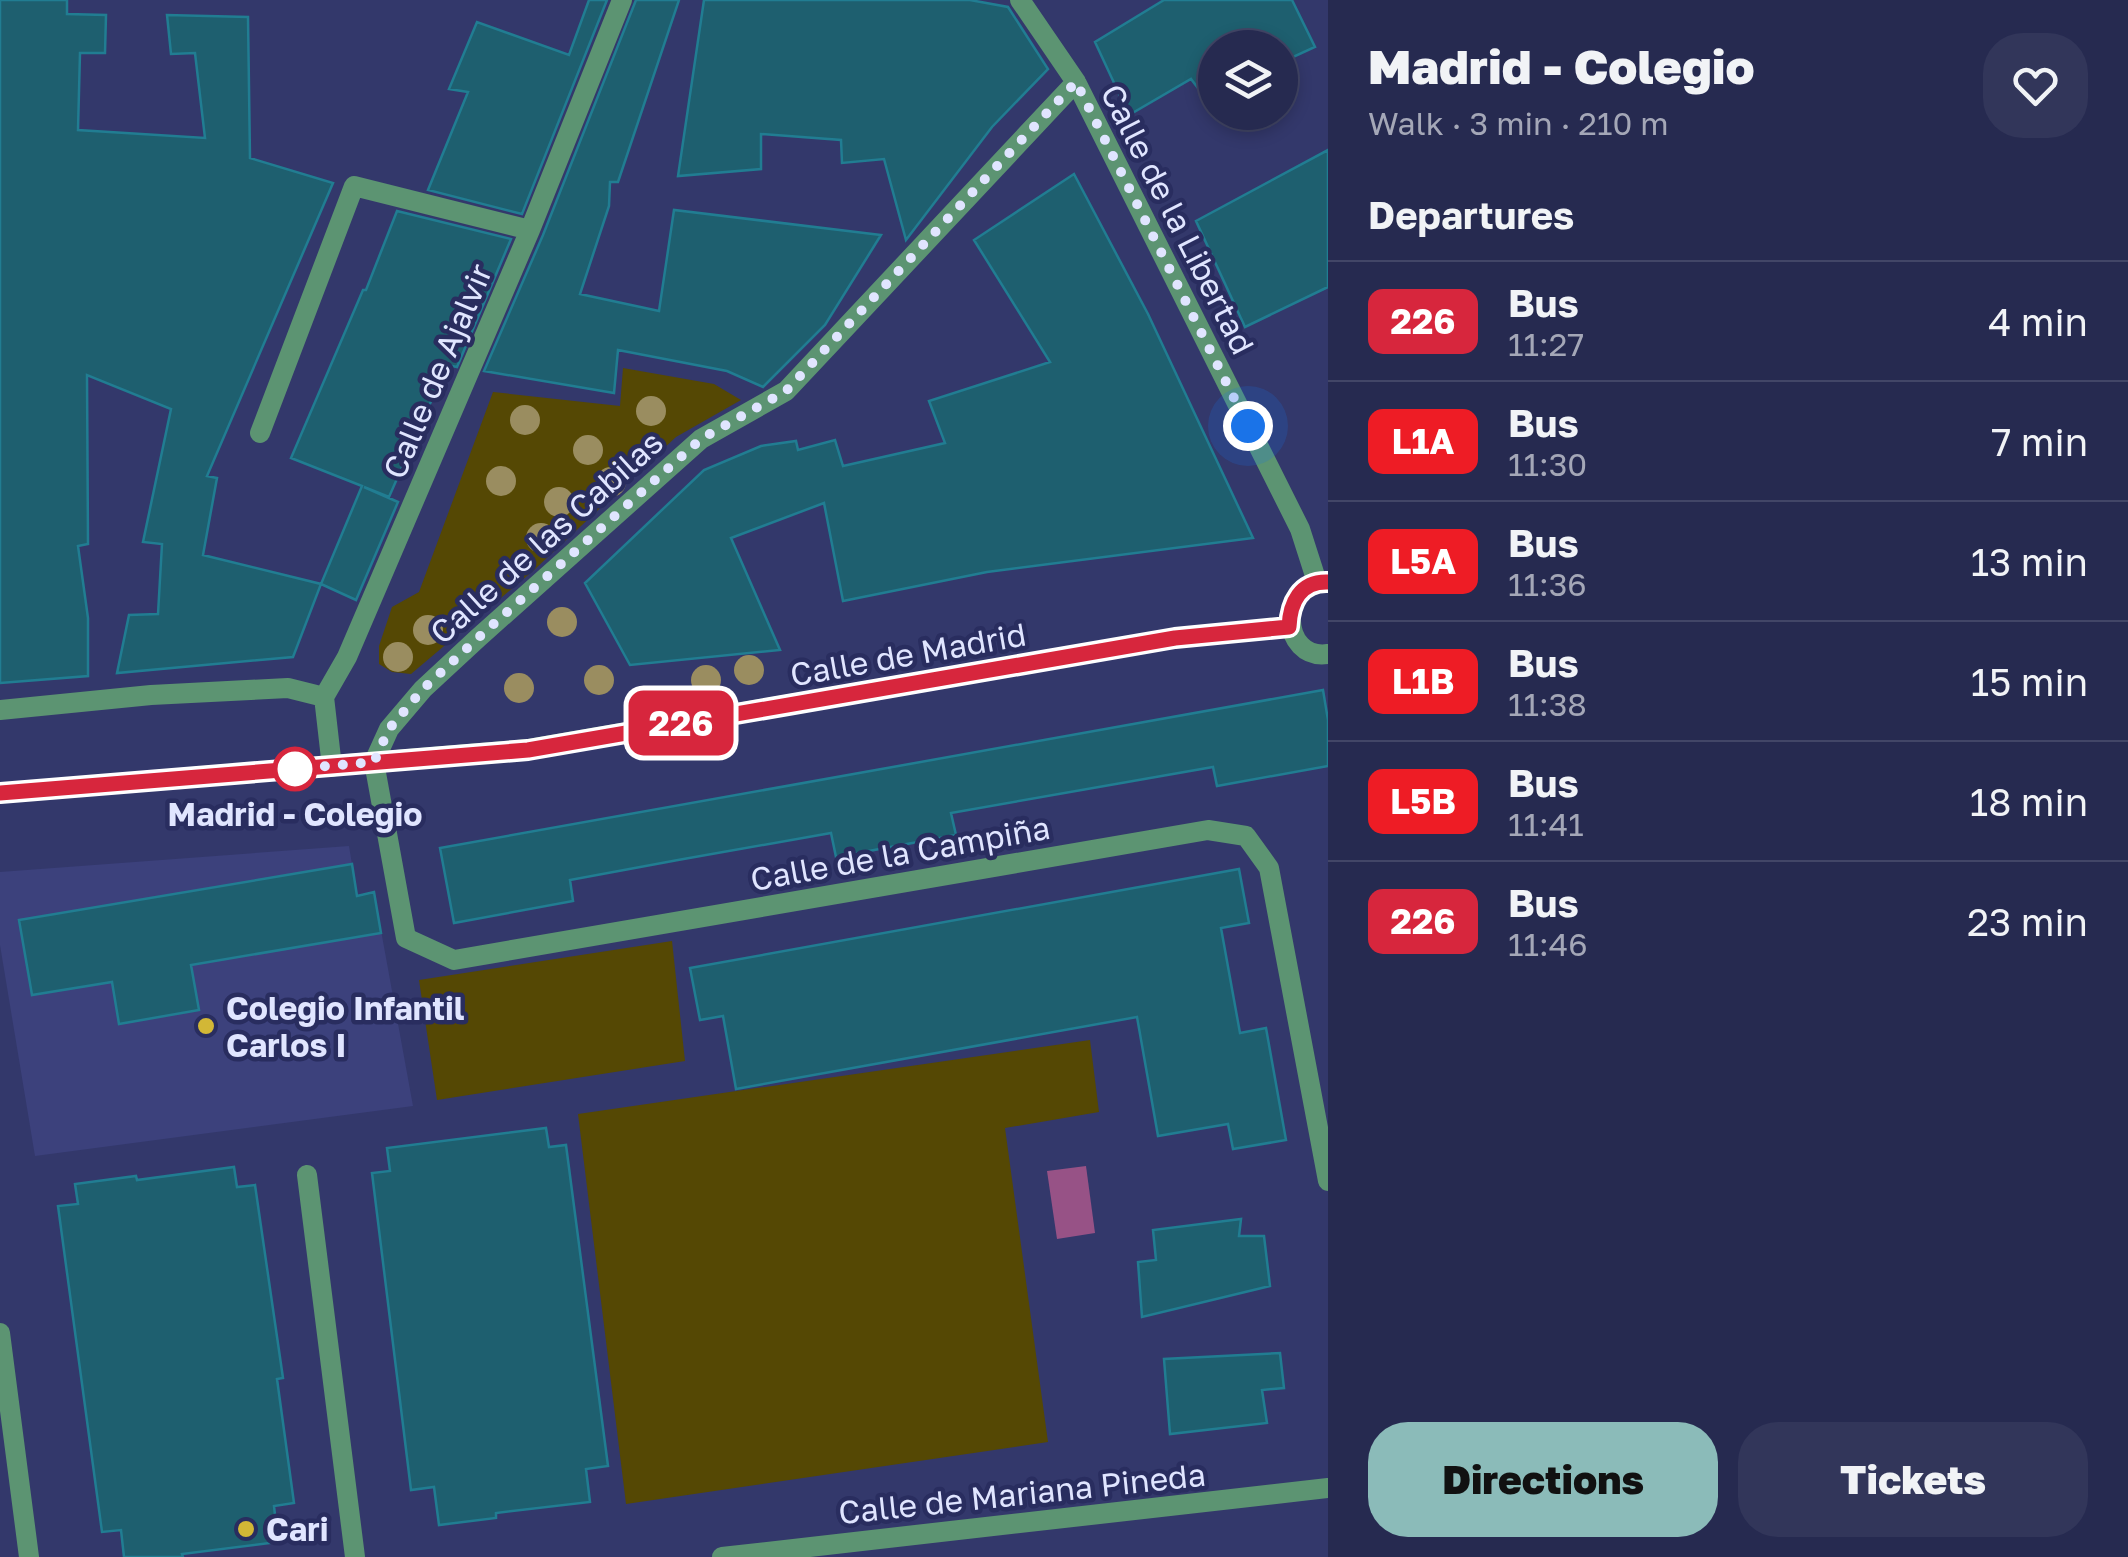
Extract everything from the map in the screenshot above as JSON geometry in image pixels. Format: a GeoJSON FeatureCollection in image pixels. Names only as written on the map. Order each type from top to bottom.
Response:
{"type":"FeatureCollection","features":[{"type":"Feature","properties":{"kind":"street","name":"Calle de Ajalvir"},"geometry":{"type":"LineString","coordinates":[[324,697],[347,657],[530,230],[622,0]]}},
{"type":"Feature","properties":{"kind":"street","name":"Calle de la Libertad"},"geometry":{"type":"LineString","coordinates":[[1020,0],[1076,82],[1323,582]]}},
{"type":"Feature","properties":{"kind":"street","name":"Calle de las Cabilas"},"geometry":{"type":"LineString","coordinates":[[374,762],[389,729],[423,689],[478,638],[701,439],[786,391],[1076,82]]}},
{"type":"Feature","properties":{"kind":"street"},"geometry":{"type":"LineString","coordinates":[[260,433],[354,186],[530,230]]}},
{"type":"Feature","properties":{"kind":"street"},"geometry":{"type":"LineString","coordinates":[[1323,582],[1300,591],[1290,608],[1289,627],[1301,646],[1320,655],[1328,654]]}},
{"type":"Feature","properties":{"kind":"street","name":"Calle de Madrid"},"geometry":{"type":"LineString","coordinates":[[0,793],[528,750],[1175,638],[1289,627]]}},
{"type":"Feature","properties":{"kind":"street"},"geometry":{"type":"LineString","coordinates":[[0,710],[151,694],[288,688],[324,697],[332,767]]}},
{"type":"Feature","properties":{"kind":"street","name":"Calle de la Campiña"},"geometry":{"type":"LineString","coordinates":[[374,762],[406,938],[454,960],[1208,830],[1246,836],[1269,868],[1327,1171]]}},
{"type":"Feature","properties":{"kind":"street"},"geometry":{"type":"LineString","coordinates":[[307,1175],[356,1557]]}},
{"type":"Feature","properties":{"kind":"street"},"geometry":{"type":"LineString","coordinates":[[0,1333],[29,1557]]}},
{"type":"Feature","properties":{"kind":"street","name":"Calle de Mariana Pineda"},"geometry":{"type":"LineString","coordinates":[[722,1557],[1328,1488]]}},
{"type":"Feature","properties":{"kind":"shaded area"},"geometry":{"type":"Polygon","coordinates":[[[623,368],[714,384],[741,400],[676,437],[534,570],[411,674],[392,672],[379,664],[379,646],[392,607],[419,592],[493,392],[620,406],[623,368]]]}},
{"type":"Feature","properties":{"kind":"shaded area","name":"Colegio Infantil Carlos I"},"geometry":{"type":"Polygon","coordinates":[[[349,846],[357,895],[374,892],[413,1106],[35,1156],[0,945],[0,872],[349,846]]]}},
{"type":"Feature","properties":{"kind":"shaded area"},"geometry":{"type":"Polygon","coordinates":[[[672,941],[685,1061],[437,1100],[419,980],[672,941]]]}},
{"type":"Feature","properties":{"kind":"shaded area"},"geometry":{"type":"Polygon","coordinates":[[[1090,1040],[1099,1112],[1005,1128],[1048,1442],[626,1504],[578,1114],[1090,1040]]]}},
{"type":"Feature","properties":{"kind":"shaded area"},"geometry":{"type":"Polygon","coordinates":[[[1086,1166],[1095,1233],[1057,1239],[1047,1171],[1086,1166]]]}},
{"type":"Feature","properties":{"kind":"building"},"geometry":{"type":"Polygon","coordinates":[[[0,0],[67,0],[67,14],[106,15],[105,53],[80,53],[78,130],[205,138],[195,53],[171,54],[167,15],[248,17],[250,158],[333,183],[207,476],[217,478],[203,555],[321,584],[293,657],[117,673],[129,615],[158,614],[162,544],[143,542],[171,409],[87,375],[88,544],[78,546],[88,618],[88,676],[0,683],[0,0]]]}},
{"type":"Feature","properties":{"kind":"building"},"geometry":{"type":"Polygon","coordinates":[[[589,0],[607,0],[522,214],[428,190],[468,92],[449,89],[477,22],[569,55],[589,0]]]}},
{"type":"Feature","properties":{"kind":"building"},"geometry":{"type":"Polygon","coordinates":[[[636,0],[679,0],[618,182],[610,182],[609,206],[580,294],[659,311],[674,210],[881,235],[825,325],[763,387],[727,371],[618,350],[614,393],[484,371],[543,235],[636,0]]]}},
{"type":"Feature","properties":{"kind":"building"},"geometry":{"type":"Polygon","coordinates":[[[704,0],[970,0],[1008,7],[1048,69],[992,127],[906,240],[884,159],[842,163],[841,140],[761,134],[761,169],[678,176],[704,0]]]}},
{"type":"Feature","properties":{"kind":"building"},"geometry":{"type":"Polygon","coordinates":[[[1164,0],[1292,0],[1315,47],[1298,55],[1298,30],[1198,30],[1198,88],[1191,79],[1129,115],[1095,42],[1164,0]]]}},
{"type":"Feature","properties":{"kind":"building"},"geometry":{"type":"Polygon","coordinates":[[[1328,150],[1328,287],[1245,327],[1196,221],[1328,150]]]}},
{"type":"Feature","properties":{"kind":"building"},"geometry":{"type":"Polygon","coordinates":[[[1074,174],[1148,314],[1253,538],[987,572],[843,601],[824,503],[731,538],[780,650],[630,665],[585,583],[704,470],[761,446],[796,441],[798,450],[835,440],[843,466],[945,443],[929,401],[1050,362],[974,240],[1074,174]]]}},
{"type":"Feature","properties":{"kind":"building"},"geometry":{"type":"Polygon","coordinates":[[[397,211],[511,239],[457,367],[447,365],[389,497],[364,487],[398,502],[356,600],[321,584],[362,486],[291,458],[397,211]]]}},
{"type":"Feature","properties":{"kind":"building"},"geometry":{"type":"Polygon","coordinates":[[[1323,690],[1328,720],[1328,766],[1217,786],[1213,767],[951,813],[956,835],[836,857],[831,833],[678,860],[570,880],[573,901],[454,923],[440,848],[1323,690]]]}},
{"type":"Feature","properties":{"kind":"building"},"geometry":{"type":"Polygon","coordinates":[[[352,864],[357,896],[374,892],[381,933],[191,965],[199,1010],[119,1024],[112,982],[32,995],[19,920],[352,864]]]}},
{"type":"Feature","properties":{"kind":"building"},"geometry":{"type":"Polygon","coordinates":[[[1239,869],[1249,923],[1221,928],[1240,1033],[1266,1028],[1286,1140],[1233,1149],[1228,1124],[1158,1136],[1137,1017],[736,1089],[723,1016],[700,1020],[690,968],[1239,869]]]}},
{"type":"Feature","properties":{"kind":"building"},"geometry":{"type":"Polygon","coordinates":[[[546,1128],[549,1147],[566,1145],[608,1466],[586,1469],[590,1502],[496,1513],[496,1518],[439,1525],[434,1487],[411,1490],[372,1173],[390,1171],[387,1148],[546,1128]]]}},
{"type":"Feature","properties":{"kind":"building"},"geometry":{"type":"Polygon","coordinates":[[[234,1167],[237,1187],[255,1185],[283,1378],[277,1379],[294,1503],[274,1506],[278,1542],[182,1554],[183,1557],[124,1557],[121,1530],[102,1532],[58,1206],[78,1204],[75,1184],[234,1167]]]}},
{"type":"Feature","properties":{"kind":"building"},"geometry":{"type":"Polygon","coordinates":[[[1241,1219],[1239,1236],[1264,1236],[1270,1286],[1142,1317],[1138,1262],[1156,1260],[1153,1230],[1241,1219]]]}},
{"type":"Feature","properties":{"kind":"building"},"geometry":{"type":"Polygon","coordinates":[[[1280,1353],[1284,1388],[1262,1390],[1267,1423],[1170,1434],[1164,1359],[1280,1353]]]}},
{"type":"Feature","properties":{"kind":"bus line","name":"226"},"geometry":{"type":"LineString","coordinates":[[0,793],[528,750],[1175,638],[1289,627],[1290,608],[1300,591],[1318,582],[1328,582]]}},
{"type":"Feature","properties":{"kind":"place","name":"Madrid - Colegio"},"geometry":{"type":"Point","coordinates":[295,769]}},
{"type":"Feature","properties":{"kind":"place","name":"Colegio Infantil Carlos I"},"geometry":{"type":"Point","coordinates":[206,1026]}},
{"type":"Feature","properties":{"kind":"place","name":"Cari"},"geometry":{"type":"Point","coordinates":[246,1529]}},
{"type":"Feature","properties":{"kind":"route"},"geometry":{"type":"LineString","coordinates":[[295,769],[374,762],[389,729],[423,689],[478,638],[701,439],[786,391],[1076,82],[1248,426]]}}]}
